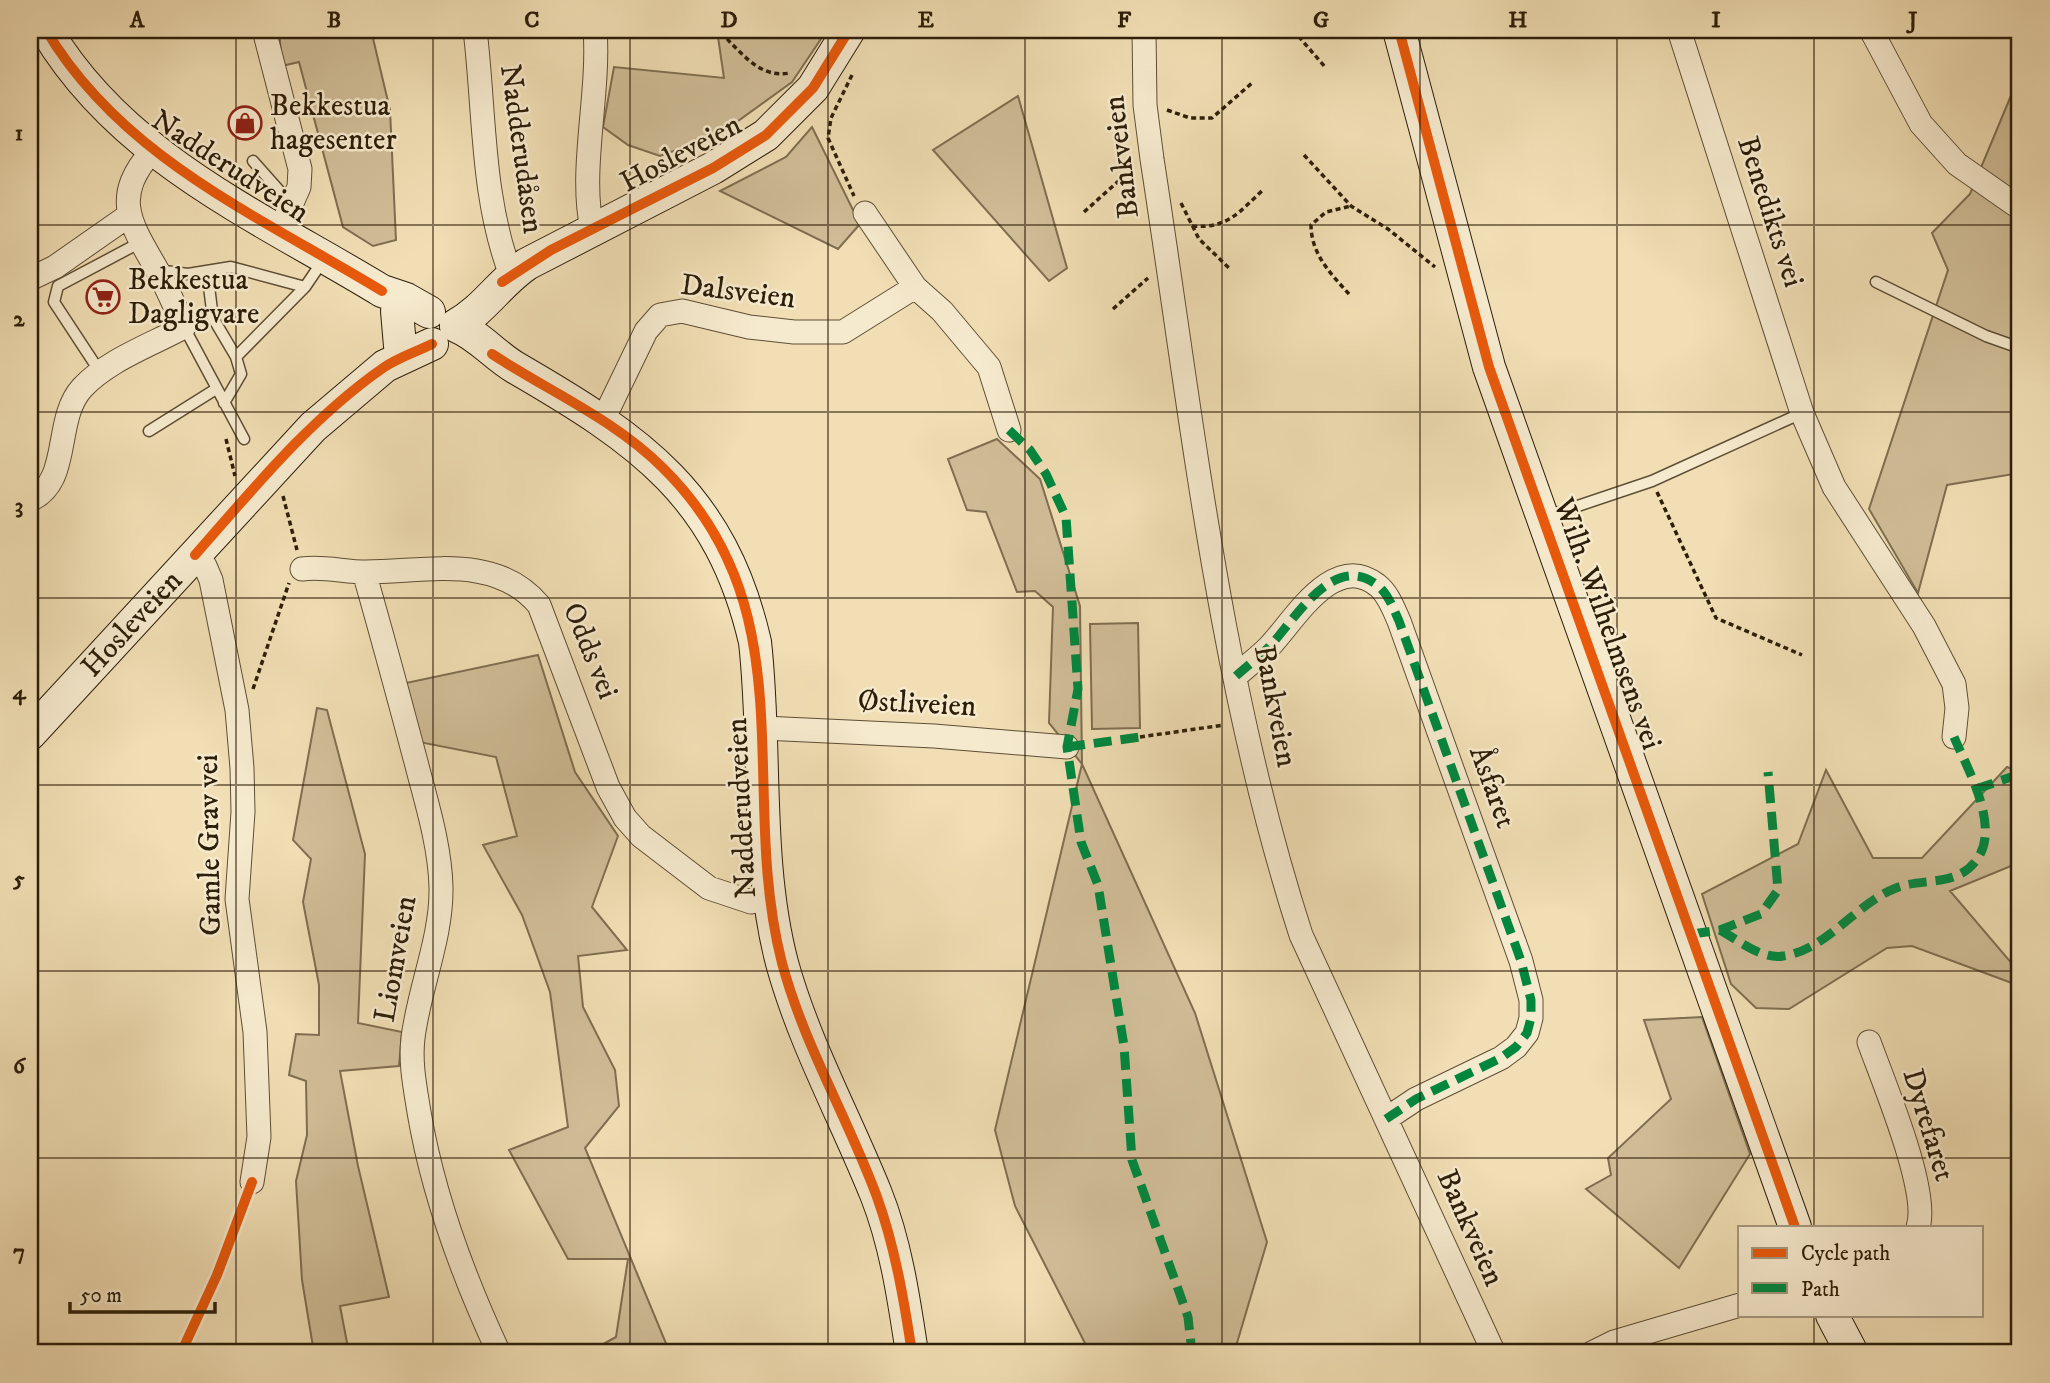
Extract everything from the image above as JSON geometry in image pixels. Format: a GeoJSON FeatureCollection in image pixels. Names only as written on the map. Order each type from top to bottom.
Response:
{"type":"FeatureCollection","features":[{"type":"Feature","properties":{"kind":"main road","name":"Nadderudveien"},"geometry":{"type":"LineString","coordinates":[[46,30],[95,98],[152,151],[195,181],[287,218],[325,257],[422,327],[492,354],[603,420],[662,467],[686,492],[717,539],[739,584],[755,642],[770,898],[783,964],[795,1002],[877,1195],[888,1230],[912,1353]]}},
{"type":"Feature","properties":{"kind":"main road","name":"Wilh. Wilhelmsens vei"},"geometry":{"type":"LineString","coordinates":[[1399,30],[1489,367],[1795,1226]]}},
{"type":"Feature","properties":{"kind":"main road","name":"Hosleveien"},"geometry":{"type":"LineString","coordinates":[[30,734],[313,427],[422,327],[488,300],[506,279],[592,228],[713,168],[766,135],[798,106],[844,40]]}},
{"type":"Feature","properties":{"kind":"main road"},"geometry":{"type":"LineString","coordinates":[[1833,1316],[1852,1353]]}},
{"type":"Feature","properties":{"kind":"street"},"geometry":{"type":"LineString","coordinates":[[264,30],[299,158],[299,187],[287,218]]}},
{"type":"Feature","properties":{"kind":"street","name":"Nadderudåsen"},"geometry":{"type":"LineString","coordinates":[[475,30],[486,169],[506,279]]}},
{"type":"Feature","properties":{"kind":"street"},"geometry":{"type":"LineString","coordinates":[[592,228],[589,215],[597,60],[595,30]]}},
{"type":"Feature","properties":{"kind":"street","name":"Bankveien"},"geometry":{"type":"LineString","coordinates":[[1144,30],[1145,105],[1169,269],[1243,722],[1278,866],[1300,935],[1494,1353]]}},
{"type":"Feature","properties":{"kind":"street","name":"Benedikts vei"},"geometry":{"type":"LineString","coordinates":[[1679,30],[1802,413],[1833,487],[1924,626],[1954,684],[1957,708],[1954,737]]}},
{"type":"Feature","properties":{"kind":"street"},"geometry":{"type":"LineString","coordinates":[[1871,30],[1921,124],[1957,164],[2020,208]]}},
{"type":"Feature","properties":{"kind":"street"},"geometry":{"type":"LineString","coordinates":[[30,500],[46,492],[53,480],[66,416],[81,389],[100,372],[184,327],[128,216],[127,191],[138,168],[152,151]]}},
{"type":"Feature","properties":{"kind":"street"},"geometry":{"type":"LineString","coordinates":[[865,213],[915,287],[942,311],[989,367],[1009,430]]}},
{"type":"Feature","properties":{"kind":"street"},"geometry":{"type":"LineString","coordinates":[[30,279],[55,267],[128,216]]}},
{"type":"Feature","properties":{"kind":"street","name":"Dalsveien"},"geometry":{"type":"LineString","coordinates":[[603,420],[646,331],[660,315],[682,311],[749,327],[794,332],[843,332],[915,287]]}},
{"type":"Feature","properties":{"kind":"street","name":"Gamle Grav vei"},"geometry":{"type":"LineString","coordinates":[[195,555],[205,566],[211,580],[237,710],[243,812],[237,899],[255,1032],[259,1137],[252,1182]]}},
{"type":"Feature","properties":{"kind":"street","name":"Odds vei"},"geometry":{"type":"LineString","coordinates":[[302,569],[322,566],[364,572],[478,569],[527,590],[544,616],[608,787],[625,818],[641,836],[709,888],[751,902],[770,898]]}},
{"type":"Feature","properties":{"kind":"street","name":"Liomveien"},"geometry":{"type":"LineString","coordinates":[[364,572],[422,784],[441,887],[438,916],[413,1039],[412,1073],[436,1188],[468,1287],[499,1353]]}},
{"type":"Feature","properties":{"kind":"street","name":"Åsfaret"},"geometry":{"type":"LineString","coordinates":[[1236,676],[1268,648],[1318,591],[1334,580],[1357,576],[1379,586],[1399,621],[1521,961],[1531,1000],[1531,1018],[1527,1033],[1516,1047],[1501,1058],[1416,1099],[1386,1119]]}},
{"type":"Feature","properties":{"kind":"street","name":"Østliveien"},"geometry":{"type":"LineString","coordinates":[[762,728],[934,736],[1067,747]]}},
{"type":"Feature","properties":{"kind":"street","name":"Dyrefaret"},"geometry":{"type":"LineString","coordinates":[[1870,1042],[1913,1172],[1920,1208],[1918,1226]]}},
{"type":"Feature","properties":{"kind":"street"},"geometry":{"type":"LineString","coordinates":[[1592,1353],[1614,1342],[1738,1307]]}},
{"type":"Feature","properties":{"kind":"lane"},"geometry":{"type":"LineString","coordinates":[[253,162],[287,218]]}},
{"type":"Feature","properties":{"kind":"lane"},"geometry":{"type":"LineString","coordinates":[[100,372],[54,302],[58,286],[141,242]]}},
{"type":"Feature","properties":{"kind":"lane"},"geometry":{"type":"LineString","coordinates":[[236,356],[305,287],[325,257]]}},
{"type":"Feature","properties":{"kind":"lane"},"geometry":{"type":"LineString","coordinates":[[157,270],[188,274],[231,267],[305,287]]}},
{"type":"Feature","properties":{"kind":"lane"},"geometry":{"type":"LineString","coordinates":[[207,271],[213,318],[236,356],[241,374],[224,403]]}},
{"type":"Feature","properties":{"kind":"lane"},"geometry":{"type":"LineString","coordinates":[[1876,282],[1986,336],[2020,348]]}},
{"type":"Feature","properties":{"kind":"lane"},"geometry":{"type":"LineString","coordinates":[[184,327],[244,439]]}},
{"type":"Feature","properties":{"kind":"lane"},"geometry":{"type":"LineString","coordinates":[[149,431],[216,389]]}},
{"type":"Feature","properties":{"kind":"lane"},"geometry":{"type":"LineString","coordinates":[[1542,518],[1652,481],[1802,413]]}},
{"type":"Feature","properties":{"kind":"path"},"geometry":{"type":"LineString","coordinates":[[729,30],[728,40],[752,65],[769,73],[801,71]]}},
{"type":"Feature","properties":{"kind":"path"},"geometry":{"type":"LineString","coordinates":[[1293,30],[1326,68]]}},
{"type":"Feature","properties":{"kind":"path"},"geometry":{"type":"LineString","coordinates":[[844,40],[855,62],[851,80],[831,118],[828,138],[849,188],[865,213]]}},
{"type":"Feature","properties":{"kind":"path"},"geometry":{"type":"LineString","coordinates":[[1145,105],[1190,118],[1212,118],[1252,83]]}},
{"type":"Feature","properties":{"kind":"path"},"geometry":{"type":"LineString","coordinates":[[1304,155],[1351,206],[1388,229],[1447,276],[1466,281]]}},
{"type":"Feature","properties":{"kind":"path"},"geometry":{"type":"LineString","coordinates":[[1084,212],[1124,177],[1153,167]]}},
{"type":"Feature","properties":{"kind":"path"},"geometry":{"type":"LineString","coordinates":[[1191,226],[1210,228],[1226,223],[1264,190]]}},
{"type":"Feature","properties":{"kind":"path"},"geometry":{"type":"LineString","coordinates":[[1179,194],[1199,239],[1229,268]]}},
{"type":"Feature","properties":{"kind":"path"},"geometry":{"type":"LineString","coordinates":[[1349,295],[1322,263],[1311,232],[1315,219],[1326,212],[1351,206]]}},
{"type":"Feature","properties":{"kind":"path"},"geometry":{"type":"LineString","coordinates":[[1113,309],[1146,279],[1169,269]]}},
{"type":"Feature","properties":{"kind":"path"},"geometry":{"type":"LineString","coordinates":[[1652,481],[1716,618],[1802,655]]}},
{"type":"Feature","properties":{"kind":"path"},"geometry":{"type":"LineString","coordinates":[[237,710],[256,685],[287,585],[302,569],[283,495],[272,502]]}},
{"type":"Feature","properties":{"kind":"path"},"geometry":{"type":"LineString","coordinates":[[1140,737],[1243,722]]}},
{"type":"Feature","properties":{"kind":"shaded area"},"geometry":{"type":"Polygon","coordinates":[[[279,30],[371,30],[390,110],[396,240],[373,246],[343,227],[299,62],[282,66],[279,30]]]}},
{"type":"Feature","properties":{"kind":"shaded area"},"geometry":{"type":"Polygon","coordinates":[[[717,30],[827,30],[792,82],[720,134],[660,156],[628,145],[603,127],[614,67],[724,78],[717,30]]]}},
{"type":"Feature","properties":{"kind":"shaded area"},"geometry":{"type":"Polygon","coordinates":[[[2020,74],[2020,473],[1947,485],[1918,593],[1869,509],[1948,270],[1932,233],[1970,194],[2020,74]]]}},
{"type":"Feature","properties":{"kind":"shaded area"},"geometry":{"type":"Polygon","coordinates":[[[1018,96],[1067,268],[1049,281],[933,150],[1018,96]]]}},
{"type":"Feature","properties":{"kind":"shaded area"},"geometry":{"type":"Polygon","coordinates":[[[812,127],[860,224],[838,249],[720,191],[786,157],[812,127]]]}},
{"type":"Feature","properties":{"kind":"shaded area"},"geometry":{"type":"Polygon","coordinates":[[[997,439],[1040,479],[1080,606],[1082,764],[1049,723],[1053,607],[1035,591],[1017,592],[986,512],[967,510],[948,459],[997,439]]]}},
{"type":"Feature","properties":{"kind":"shaded area"},"geometry":{"type":"Polygon","coordinates":[[[1138,623],[1140,728],[1092,729],[1090,624],[1138,623]]]}},
{"type":"Feature","properties":{"kind":"shaded area"},"geometry":{"type":"Polygon","coordinates":[[[538,655],[575,772],[618,836],[592,907],[627,950],[578,956],[583,1007],[615,1070],[619,1106],[585,1148],[670,1353],[587,1353],[616,1337],[628,1259],[568,1259],[509,1150],[568,1127],[550,992],[522,915],[483,845],[517,836],[496,757],[419,742],[406,683],[538,655]]]}},
{"type":"Feature","properties":{"kind":"shaded area"},"geometry":{"type":"Polygon","coordinates":[[[317,708],[327,710],[365,854],[358,1023],[402,1032],[399,1066],[340,1071],[358,1166],[389,1297],[340,1306],[349,1353],[314,1353],[302,1280],[296,1181],[307,1135],[306,1081],[289,1075],[296,1034],[319,1035],[319,985],[303,902],[311,859],[293,840],[317,708]]]}},
{"type":"Feature","properties":{"kind":"shaded area"},"geometry":{"type":"Polygon","coordinates":[[[1082,764],[1195,1013],[1267,1242],[1234,1353],[1090,1353],[1015,1206],[995,1130],[1082,764]]]}},
{"type":"Feature","properties":{"kind":"shaded area"},"geometry":{"type":"Polygon","coordinates":[[[2007,767],[2020,772],[2020,856],[2016,864],[1950,891],[2020,973],[2020,986],[1912,946],[1887,948],[1789,1009],[1756,1008],[1731,984],[1702,894],[1798,844],[1826,770],[1873,858],[1922,858],[2007,767]]]}},
{"type":"Feature","properties":{"kind":"shaded area"},"geometry":{"type":"Polygon","coordinates":[[[1702,1017],[1750,1154],[1679,1268],[1586,1189],[1611,1175],[1608,1158],[1671,1099],[1644,1020],[1702,1017]]]}},
{"type":"Feature","properties":{"kind":"marked path"},"geometry":{"type":"LineString","coordinates":[[1009,430],[1030,450],[1046,474],[1066,517],[1078,689],[1067,747],[1081,842],[1098,885],[1124,1046],[1132,1160],[1188,1317],[1192,1353]]}},
{"type":"Feature","properties":{"kind":"marked path"},"geometry":{"type":"LineString","coordinates":[[1236,676],[1269,647],[1303,607],[1330,583],[1345,577],[1361,577],[1381,588],[1399,621],[1521,961],[1531,1000],[1531,1018],[1527,1033],[1516,1047],[1501,1058],[1416,1099],[1386,1119]]}},
{"type":"Feature","properties":{"kind":"marked path"},"geometry":{"type":"LineString","coordinates":[[1067,747],[1140,737]]}},
{"type":"Feature","properties":{"kind":"marked path"},"geometry":{"type":"LineString","coordinates":[[1720,930],[1767,955],[1783,956],[1799,952],[1827,936],[1881,895],[1907,885],[1951,878],[1970,867],[1984,845],[1984,813],[1954,737]]}},
{"type":"Feature","properties":{"kind":"marked path"},"geometry":{"type":"LineString","coordinates":[[1692,934],[1720,930],[1761,914],[1778,890],[1768,772]]}},
{"type":"Feature","properties":{"kind":"marked path"},"geometry":{"type":"LineString","coordinates":[[1976,789],[2014,776],[2020,777]]}},
{"type":"Feature","properties":{"kind":"cycle path"},"geometry":{"type":"LineString","coordinates":[[46,30],[77,75],[113,114],[153,149],[242,209],[382,291]]}},
{"type":"Feature","properties":{"kind":"cycle path"},"geometry":{"type":"LineString","coordinates":[[502,282],[551,250],[713,168],[766,135],[813,88],[849,30]]}},
{"type":"Feature","properties":{"kind":"cycle path"},"geometry":{"type":"LineString","coordinates":[[1399,30],[1489,367],[1795,1226]]}},
{"type":"Feature","properties":{"kind":"cycle path"},"geometry":{"type":"LineString","coordinates":[[195,555],[284,456],[331,409],[388,364],[432,344]]}},
{"type":"Feature","properties":{"kind":"cycle path"},"geometry":{"type":"LineString","coordinates":[[492,354],[603,420],[663,468],[708,523],[737,582],[753,642],[760,704],[770,898],[782,963],[802,1023],[877,1197],[898,1274],[912,1353]]}},
{"type":"Feature","properties":{"kind":"cycle path"},"geometry":{"type":"LineString","coordinates":[[181,1353],[217,1275],[252,1182]]}},
{"type":"Feature","properties":{"kind":"place","name":"Bekkestua hagesenter"},"geometry":{"type":"Point","coordinates":[245,123]}},
{"type":"Feature","properties":{"kind":"place","name":"Bekkestua Dagligvare"},"geometry":{"type":"Point","coordinates":[103,297]}}]}
